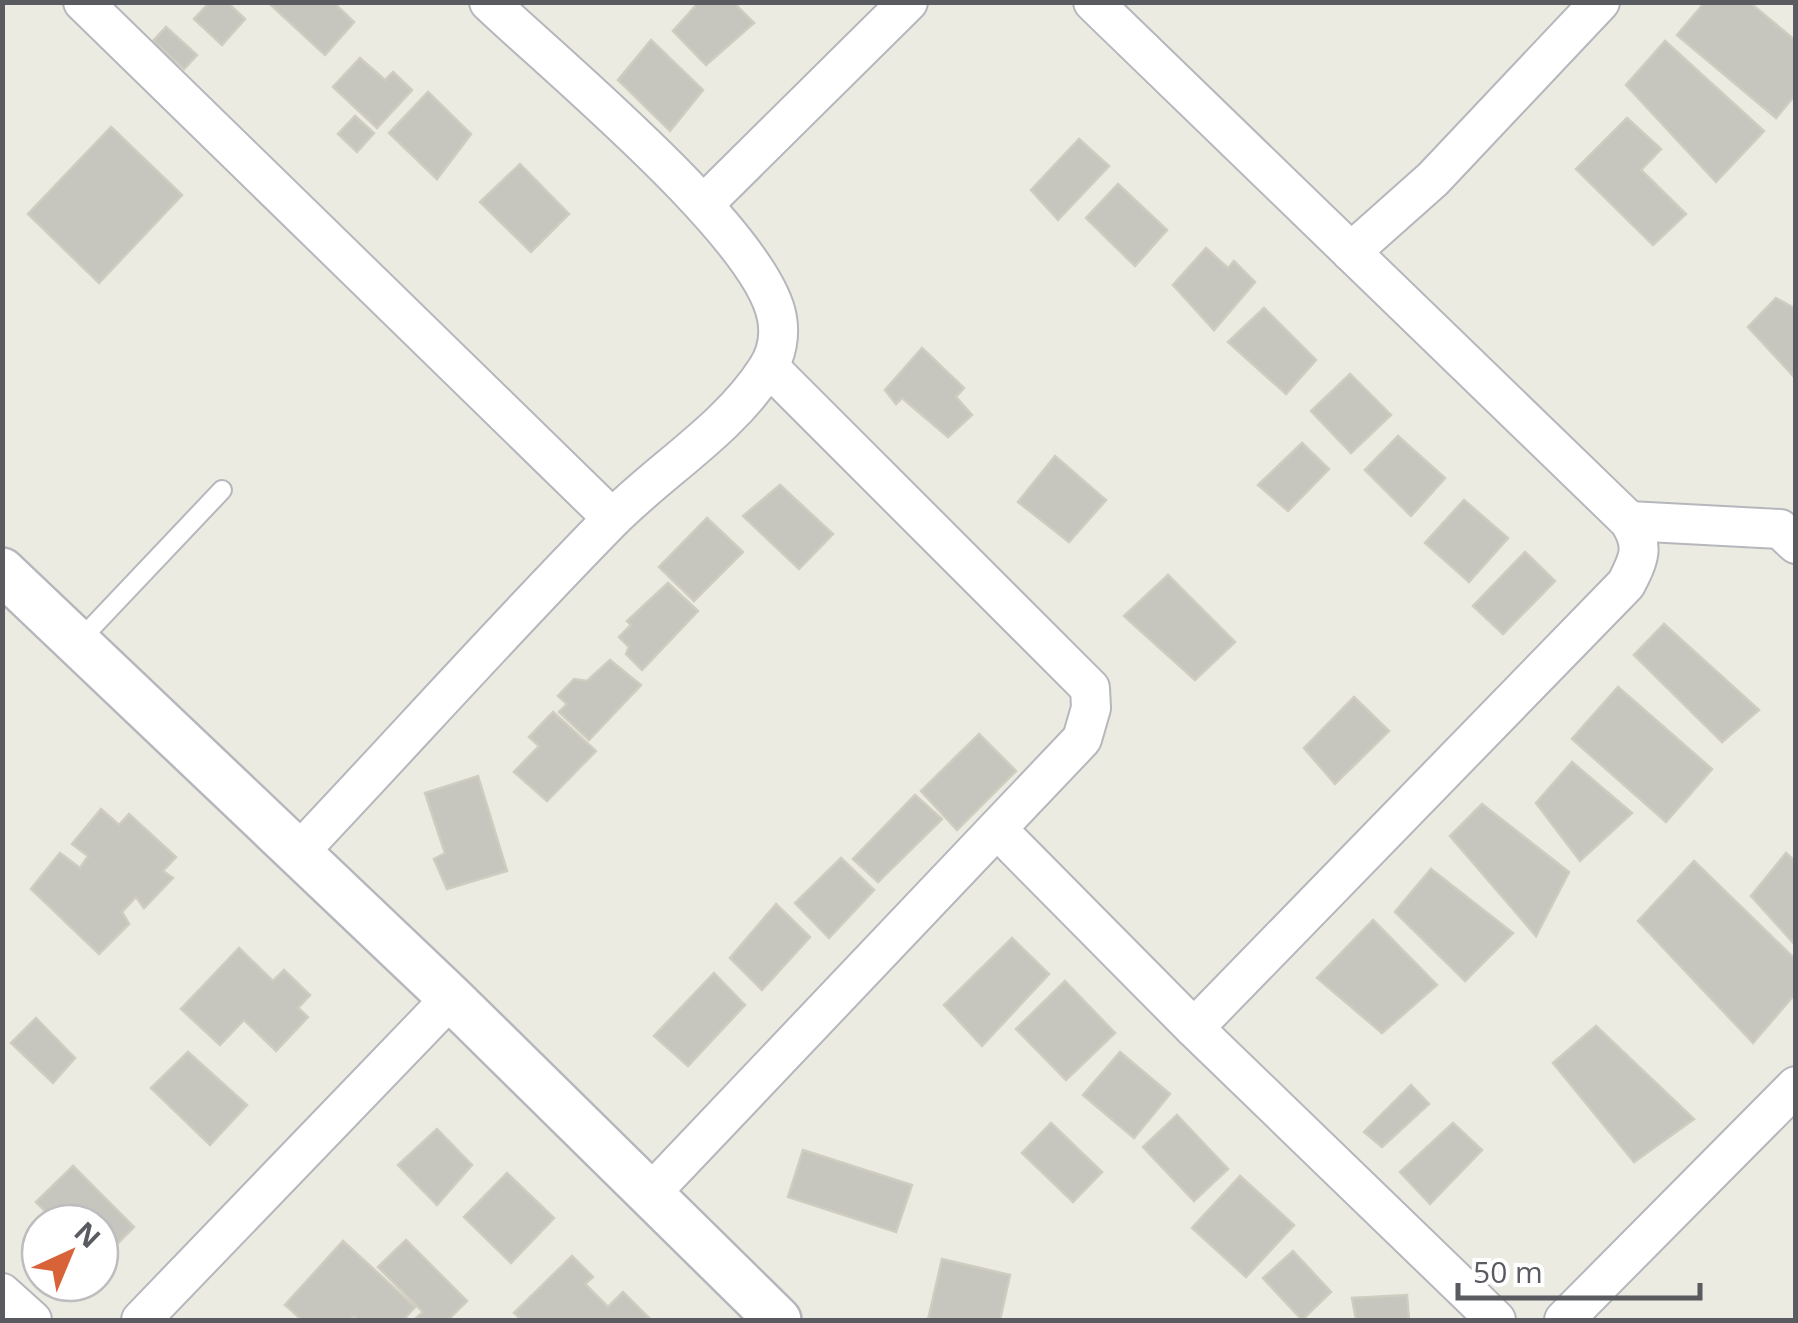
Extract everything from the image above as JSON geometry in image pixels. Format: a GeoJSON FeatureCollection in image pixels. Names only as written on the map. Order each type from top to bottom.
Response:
{"type":"FeatureCollection","features":[{"type":"Feature","properties":{"kind":"street"},"geometry":{"type":"LineString","coordinates":[[83,2],[612,518]]}},
{"type":"Feature","properties":{"kind":"street"},"geometry":{"type":"LineString","coordinates":[[299,852],[612,518],[733,410],[769,367],[779,338],[777,314],[760,277],[704,204],[488,2]]}},
{"type":"Feature","properties":{"kind":"street"},"geometry":{"type":"LineString","coordinates":[[704,204],[908,2]]}},
{"type":"Feature","properties":{"kind":"street"},"geometry":{"type":"LineString","coordinates":[[1093,2],[1629,521],[1641,540],[1639,559],[1626,584],[1194,1028]]}},
{"type":"Feature","properties":{"kind":"street"},"geometry":{"type":"LineString","coordinates":[[1351,252],[1433,179],[1600,2]]}},
{"type":"Feature","properties":{"kind":"street"},"geometry":{"type":"LineString","coordinates":[[649,1194],[1082,739],[1090,708],[1090,688],[769,367]]}},
{"type":"Feature","properties":{"kind":"street"},"geometry":{"type":"LineString","coordinates":[[1629,521],[1790,529]]}},
{"type":"Feature","properties":{"kind":"street"},"geometry":{"type":"LineString","coordinates":[[2,571],[451,998],[778,1320]]}},
{"type":"Feature","properties":{"kind":"street"},"geometry":{"type":"LineString","coordinates":[[999,830],[1194,1028],[1496,1320]]}},
{"type":"Feature","properties":{"kind":"street"},"geometry":{"type":"LineString","coordinates":[[141,1320],[451,998]]}},
{"type":"Feature","properties":{"kind":"street"},"geometry":{"type":"LineString","coordinates":[[1564,1320],[1796,1086]]}},
{"type":"Feature","properties":{"kind":"street"},"geometry":{"type":"LineString","coordinates":[[2,1293],[32,1320]]}},
{"type":"Feature","properties":{"kind":"lane"},"geometry":{"type":"LineString","coordinates":[[78,642],[222,490]]}},
{"type":"Feature","properties":{"kind":"building"},"geometry":{"type":"Polygon","coordinates":[[[210,2],[227,2],[245,19],[222,45],[194,19],[210,2]]]}},
{"type":"Feature","properties":{"kind":"building"},"geometry":{"type":"Polygon","coordinates":[[[333,2],[354,22],[325,55],[271,5],[333,2]]]}},
{"type":"Feature","properties":{"kind":"building"},"geometry":{"type":"Polygon","coordinates":[[[699,2],[733,2],[754,23],[706,65],[673,31],[699,2]]]}},
{"type":"Feature","properties":{"kind":"building"},"geometry":{"type":"Polygon","coordinates":[[[1705,2],[1749,2],[1796,41],[1796,94],[1776,118],[1677,35],[1705,2]]]}},
{"type":"Feature","properties":{"kind":"building"},"geometry":{"type":"Polygon","coordinates":[[[166,27],[197,55],[184,69],[153,41],[166,27]]]}},
{"type":"Feature","properties":{"kind":"building"},"geometry":{"type":"Polygon","coordinates":[[[651,40],[703,90],[670,131],[618,80],[651,40]]]}},
{"type":"Feature","properties":{"kind":"building"},"geometry":{"type":"Polygon","coordinates":[[[1665,41],[1764,131],[1716,182],[1626,85],[1665,41]]]}},
{"type":"Feature","properties":{"kind":"building"},"geometry":{"type":"Polygon","coordinates":[[[360,58],[385,80],[393,72],[412,90],[377,128],[333,87],[360,58]]]}},
{"type":"Feature","properties":{"kind":"building"},"geometry":{"type":"Polygon","coordinates":[[[428,92],[471,134],[437,179],[389,133],[428,92]]]}},
{"type":"Feature","properties":{"kind":"building"},"geometry":{"type":"Polygon","coordinates":[[[355,116],[374,133],[357,152],[338,134],[355,116]]]}},
{"type":"Feature","properties":{"kind":"building"},"geometry":{"type":"Polygon","coordinates":[[[1627,118],[1661,149],[1641,170],[1686,214],[1653,245],[1576,169],[1627,118]]]}},
{"type":"Feature","properties":{"kind":"building"},"geometry":{"type":"Polygon","coordinates":[[[111,127],[182,195],[99,283],[28,214],[111,127]]]}},
{"type":"Feature","properties":{"kind":"building"},"geometry":{"type":"Polygon","coordinates":[[[1079,139],[1109,166],[1058,220],[1031,190],[1079,139]]]}},
{"type":"Feature","properties":{"kind":"building"},"geometry":{"type":"Polygon","coordinates":[[[520,164],[569,214],[531,252],[480,202],[520,164]]]}},
{"type":"Feature","properties":{"kind":"building"},"geometry":{"type":"Polygon","coordinates":[[[1118,184],[1167,230],[1135,266],[1086,218],[1118,184]]]}},
{"type":"Feature","properties":{"kind":"building"},"geometry":{"type":"Polygon","coordinates":[[[1206,248],[1228,268],[1234,261],[1255,282],[1214,330],[1173,285],[1206,248]]]}},
{"type":"Feature","properties":{"kind":"building"},"geometry":{"type":"Polygon","coordinates":[[[1776,298],[1796,309],[1796,379],[1748,327],[1776,298]]]}},
{"type":"Feature","properties":{"kind":"building"},"geometry":{"type":"Polygon","coordinates":[[[1264,308],[1316,360],[1286,394],[1228,342],[1264,308]]]}},
{"type":"Feature","properties":{"kind":"building"},"geometry":{"type":"Polygon","coordinates":[[[922,348],[964,388],[956,397],[972,415],[948,437],[902,398],[896,404],[885,390],[922,348]]]}},
{"type":"Feature","properties":{"kind":"building"},"geometry":{"type":"Polygon","coordinates":[[[1350,374],[1391,415],[1351,453],[1311,411],[1350,374]]]}},
{"type":"Feature","properties":{"kind":"building"},"geometry":{"type":"Polygon","coordinates":[[[1398,436],[1445,478],[1411,516],[1365,470],[1398,436]]]}},
{"type":"Feature","properties":{"kind":"building"},"geometry":{"type":"Polygon","coordinates":[[[1302,443],[1329,469],[1288,511],[1258,485],[1302,443]]]}},
{"type":"Feature","properties":{"kind":"building"},"geometry":{"type":"Polygon","coordinates":[[[1055,456],[1106,500],[1069,542],[1018,502],[1055,456]]]}},
{"type":"Feature","properties":{"kind":"building"},"geometry":{"type":"Polygon","coordinates":[[[780,485],[833,534],[799,569],[743,516],[780,485]]]}},
{"type":"Feature","properties":{"kind":"building"},"geometry":{"type":"Polygon","coordinates":[[[1464,500],[1508,538],[1469,582],[1425,543],[1464,500]]]}},
{"type":"Feature","properties":{"kind":"building"},"geometry":{"type":"Polygon","coordinates":[[[707,518],[743,552],[694,601],[659,567],[707,518]]]}},
{"type":"Feature","properties":{"kind":"building"},"geometry":{"type":"Polygon","coordinates":[[[1525,552],[1555,581],[1503,634],[1473,606],[1525,552]]]}},
{"type":"Feature","properties":{"kind":"building"},"geometry":{"type":"Polygon","coordinates":[[[1168,575],[1235,642],[1195,680],[1124,616],[1168,575]]]}},
{"type":"Feature","properties":{"kind":"building"},"geometry":{"type":"Polygon","coordinates":[[[668,583],[698,611],[642,670],[626,654],[629,647],[619,637],[631,625],[627,621],[668,583]]]}},
{"type":"Feature","properties":{"kind":"building"},"geometry":{"type":"Polygon","coordinates":[[[1664,624],[1759,710],[1722,742],[1634,655],[1664,624]]]}},
{"type":"Feature","properties":{"kind":"building"},"geometry":{"type":"Polygon","coordinates":[[[610,660],[641,685],[589,740],[559,712],[567,704],[558,696],[574,679],[587,681],[610,660]]]}},
{"type":"Feature","properties":{"kind":"building"},"geometry":{"type":"Polygon","coordinates":[[[1618,687],[1712,769],[1666,822],[1572,739],[1618,687]]]}},
{"type":"Feature","properties":{"kind":"building"},"geometry":{"type":"Polygon","coordinates":[[[1354,697],[1389,731],[1335,784],[1304,748],[1354,697]]]}},
{"type":"Feature","properties":{"kind":"building"},"geometry":{"type":"Polygon","coordinates":[[[553,712],[596,751],[547,801],[514,772],[539,746],[529,737],[553,712]]]}},
{"type":"Feature","properties":{"kind":"building"},"geometry":{"type":"Polygon","coordinates":[[[979,734],[1016,771],[957,830],[921,791],[979,734]]]}},
{"type":"Feature","properties":{"kind":"building"},"geometry":{"type":"Polygon","coordinates":[[[1572,762],[1632,813],[1580,861],[1536,803],[1572,762]]]}},
{"type":"Feature","properties":{"kind":"building"},"geometry":{"type":"Polygon","coordinates":[[[478,776],[507,871],[447,889],[434,859],[445,853],[425,793],[478,776]]]}},
{"type":"Feature","properties":{"kind":"building"},"geometry":{"type":"Polygon","coordinates":[[[915,795],[942,819],[878,882],[853,859],[915,795]]]}},
{"type":"Feature","properties":{"kind":"building"},"geometry":{"type":"Polygon","coordinates":[[[1482,804],[1569,872],[1536,936],[1450,836],[1482,804]]]}},
{"type":"Feature","properties":{"kind":"building"},"geometry":{"type":"Polygon","coordinates":[[[101,809],[119,825],[129,814],[176,857],[163,871],[173,878],[144,908],[136,897],[122,912],[129,924],[99,954],[31,889],[60,853],[80,868],[88,856],[72,844],[101,809]]]}},
{"type":"Feature","properties":{"kind":"building"},"geometry":{"type":"Polygon","coordinates":[[[1786,853],[1796,862],[1796,946],[1751,896],[1786,853]]]}},
{"type":"Feature","properties":{"kind":"building"},"geometry":{"type":"Polygon","coordinates":[[[841,858],[874,890],[829,938],[795,903],[841,858]]]}},
{"type":"Feature","properties":{"kind":"building"},"geometry":{"type":"Polygon","coordinates":[[[1694,861],[1796,960],[1796,993],[1753,1043],[1638,921],[1694,861]]]}},
{"type":"Feature","properties":{"kind":"building"},"geometry":{"type":"Polygon","coordinates":[[[1431,869],[1513,933],[1465,981],[1395,912],[1431,869]]]}},
{"type":"Feature","properties":{"kind":"building"},"geometry":{"type":"Polygon","coordinates":[[[776,904],[810,937],[762,990],[730,958],[776,904]]]}},
{"type":"Feature","properties":{"kind":"building"},"geometry":{"type":"Polygon","coordinates":[[[1373,920],[1437,985],[1382,1033],[1317,978],[1373,920]]]}},
{"type":"Feature","properties":{"kind":"building"},"geometry":{"type":"Polygon","coordinates":[[[1012,938],[1049,974],[982,1046],[944,1005],[1012,938]]]}},
{"type":"Feature","properties":{"kind":"building"},"geometry":{"type":"Polygon","coordinates":[[[239,948],[273,981],[284,970],[310,995],[298,1008],[308,1017],[276,1051],[244,1020],[220,1045],[181,1009],[239,948]]]}},
{"type":"Feature","properties":{"kind":"building"},"geometry":{"type":"Polygon","coordinates":[[[714,973],[745,1005],[688,1066],[654,1036],[714,973]]]}},
{"type":"Feature","properties":{"kind":"building"},"geometry":{"type":"Polygon","coordinates":[[[1065,981],[1115,1033],[1066,1080],[1016,1029],[1065,981]]]}},
{"type":"Feature","properties":{"kind":"building"},"geometry":{"type":"Polygon","coordinates":[[[36,1018],[75,1058],[53,1083],[11,1043],[36,1018]]]}},
{"type":"Feature","properties":{"kind":"building"},"geometry":{"type":"Polygon","coordinates":[[[1596,1026],[1694,1119],[1634,1162],[1553,1063],[1596,1026]]]}},
{"type":"Feature","properties":{"kind":"building"},"geometry":{"type":"Polygon","coordinates":[[[188,1052],[247,1105],[210,1145],[151,1088],[188,1052]]]}},
{"type":"Feature","properties":{"kind":"building"},"geometry":{"type":"Polygon","coordinates":[[[1120,1052],[1170,1094],[1134,1138],[1083,1095],[1120,1052]]]}},
{"type":"Feature","properties":{"kind":"building"},"geometry":{"type":"Polygon","coordinates":[[[1411,1085],[1429,1104],[1382,1147],[1364,1132],[1411,1085]]]}},
{"type":"Feature","properties":{"kind":"building"},"geometry":{"type":"Polygon","coordinates":[[[1177,1115],[1228,1169],[1194,1201],[1143,1147],[1177,1115]]]}},
{"type":"Feature","properties":{"kind":"building"},"geometry":{"type":"Polygon","coordinates":[[[1051,1123],[1102,1172],[1073,1202],[1022,1153],[1051,1123]]]}},
{"type":"Feature","properties":{"kind":"building"},"geometry":{"type":"Polygon","coordinates":[[[1453,1123],[1482,1150],[1430,1204],[1400,1172],[1453,1123]]]}},
{"type":"Feature","properties":{"kind":"building"},"geometry":{"type":"Polygon","coordinates":[[[437,1129],[472,1165],[437,1205],[398,1165],[437,1129]]]}},
{"type":"Feature","properties":{"kind":"building"},"geometry":{"type":"Polygon","coordinates":[[[803,1150],[912,1185],[896,1232],[788,1197],[803,1150]]]}},
{"type":"Feature","properties":{"kind":"building"},"geometry":{"type":"Polygon","coordinates":[[[73,1166],[110,1203],[37,1203],[73,1166]]]}},
{"type":"Feature","properties":{"kind":"building"},"geometry":{"type":"Polygon","coordinates":[[[507,1173],[554,1218],[511,1263],[464,1217],[507,1173]]]}},
{"type":"Feature","properties":{"kind":"building"},"geometry":{"type":"Polygon","coordinates":[[[1240,1176],[1294,1225],[1246,1277],[1192,1228],[1240,1176]]]}},
{"type":"Feature","properties":{"kind":"building"},"geometry":{"type":"Polygon","coordinates":[[[120,1213],[134,1227],[120,1241],[120,1213]]]}},
{"type":"Feature","properties":{"kind":"building"},"geometry":{"type":"Polygon","coordinates":[[[406,1240],[467,1301],[448,1320],[414,1320],[423,1312],[378,1267],[406,1240]]]}},
{"type":"Feature","properties":{"kind":"building"},"geometry":{"type":"Polygon","coordinates":[[[343,1241],[415,1307],[403,1320],[359,1320],[354,1316],[349,1320],[302,1320],[285,1305],[343,1241]]]}},
{"type":"Feature","properties":{"kind":"building"},"geometry":{"type":"Polygon","coordinates":[[[1293,1251],[1331,1292],[1302,1320],[1263,1278],[1293,1251]]]}},
{"type":"Feature","properties":{"kind":"building"},"geometry":{"type":"Polygon","coordinates":[[[572,1256],[593,1277],[585,1284],[608,1307],[623,1292],[651,1320],[522,1320],[514,1313],[572,1256]]]}},
{"type":"Feature","properties":{"kind":"building"},"geometry":{"type":"Polygon","coordinates":[[[942,1259],[1010,1275],[1000,1320],[928,1320],[942,1259]]]}},
{"type":"Feature","properties":{"kind":"building"},"geometry":{"type":"Polygon","coordinates":[[[1407,1295],[1409,1320],[1356,1320],[1352,1298],[1407,1295]]]}}]}
